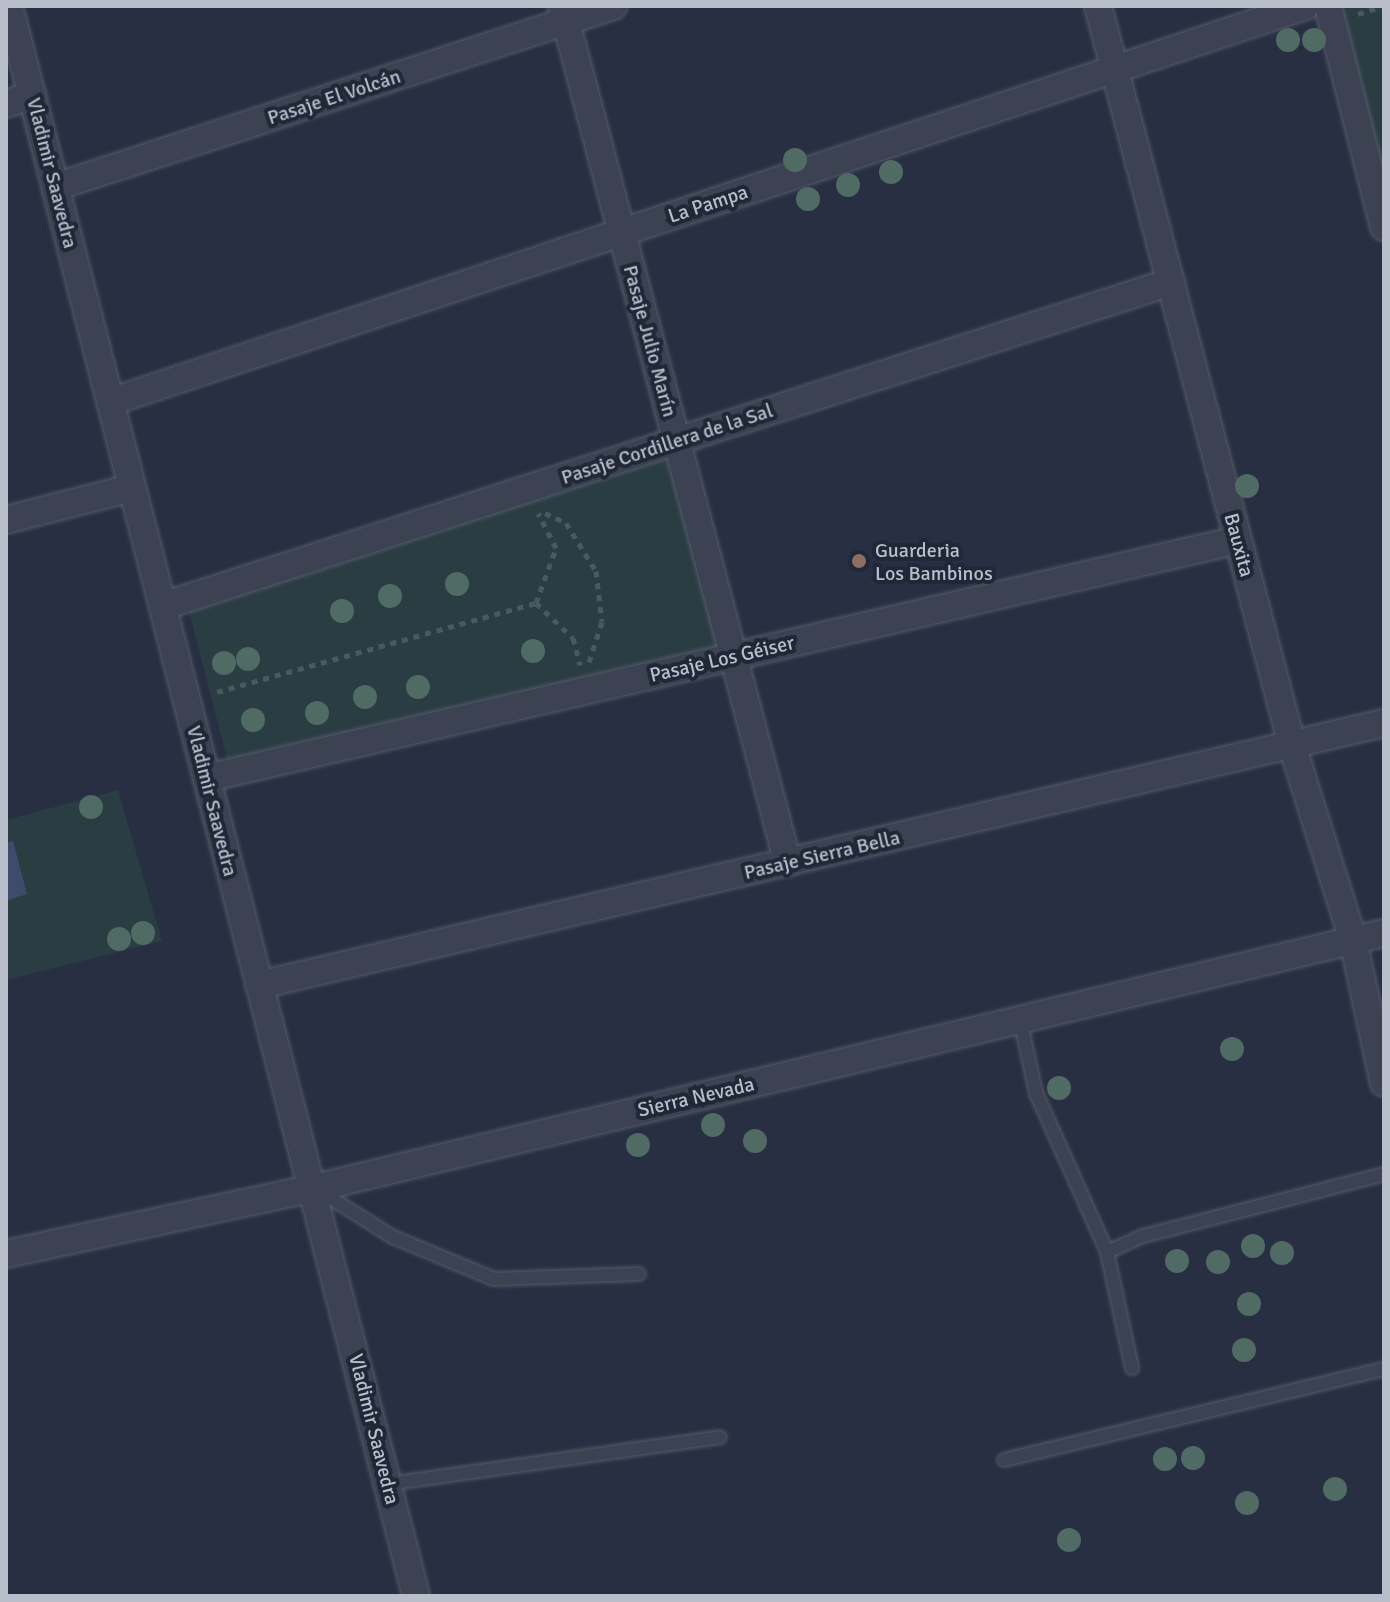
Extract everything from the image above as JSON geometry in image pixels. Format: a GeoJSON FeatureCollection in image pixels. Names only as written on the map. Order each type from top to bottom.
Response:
{"type":"FeatureCollection","features":[{"type":"Feature","properties":{"kind":"street","name":"Vladimir Saavedra"},"geometry":{"type":"LineString","coordinates":[[9,6],[259,985],[315,1188],[416,1596]]}},
{"type":"Feature","properties":{"kind":"street","name":"Pasaje El Volcán"},"geometry":{"type":"LineString","coordinates":[[55,187],[564,14],[613,6]]}},
{"type":"Feature","properties":{"kind":"street","name":"Bauxita"},"geometry":{"type":"LineString","coordinates":[[1098,6],[1292,745],[1353,940],[1384,1083]]}},
{"type":"Feature","properties":{"kind":"street","name":"La Pampa"},"geometry":{"type":"LineString","coordinates":[[110,402],[1305,6]]}},
{"type":"Feature","properties":{"kind":"street"},"geometry":{"type":"LineString","coordinates":[[1328,6],[1384,227]]}},
{"type":"Feature","properties":{"kind":"street","name":"Pasaje Julio Marín"},"geometry":{"type":"LineString","coordinates":[[564,14],[788,863]]}},
{"type":"Feature","properties":{"kind":"street"},"geometry":{"type":"LineString","coordinates":[[6,104],[32,95]]}},
{"type":"Feature","properties":{"kind":"street","name":"Pasaje Cordillera de la Sal"},"geometry":{"type":"LineString","coordinates":[[163,606],[1171,282]]}},
{"type":"Feature","properties":{"kind":"street"},"geometry":{"type":"LineString","coordinates":[[6,520],[132,488]]}},
{"type":"Feature","properties":{"kind":"street","name":"Pasaje Los Géiser"},"geometry":{"type":"LineString","coordinates":[[207,778],[1238,540]]}},
{"type":"Feature","properties":{"kind":"street","name":"Pasaje Sierra Bella"},"geometry":{"type":"LineString","coordinates":[[259,985],[1384,723]]}},
{"type":"Feature","properties":{"kind":"street","name":"Sierra Nevada"},"geometry":{"type":"LineString","coordinates":[[6,1254],[315,1188],[1384,933]]}},
{"type":"Feature","properties":{"kind":"lane"},"geometry":{"type":"LineString","coordinates":[[1020,1019],[1036,1093],[1107,1252],[1132,1368]]}},
{"type":"Feature","properties":{"kind":"lane"},"geometry":{"type":"LineString","coordinates":[[1107,1252],[1143,1236],[1384,1174]]}},
{"type":"Feature","properties":{"kind":"lane"},"geometry":{"type":"LineString","coordinates":[[315,1188],[393,1237],[494,1279],[639,1274]]}},
{"type":"Feature","properties":{"kind":"lane"},"geometry":{"type":"LineString","coordinates":[[1004,1460],[1384,1369]]}},
{"type":"Feature","properties":{"kind":"lane"},"geometry":{"type":"LineString","coordinates":[[387,1484],[720,1437]]}},
{"type":"Feature","properties":{"kind":"path"},"geometry":{"type":"LineString","coordinates":[[534,508],[547,502]]}},
{"type":"Feature","properties":{"kind":"path"},"geometry":{"type":"LineString","coordinates":[[534,508],[556,548],[536,603]]}},
{"type":"Feature","properties":{"kind":"path"},"geometry":{"type":"LineString","coordinates":[[534,508],[566,523],[596,571],[602,622],[582,678],[573,638],[536,603]]}},
{"type":"Feature","properties":{"kind":"path"},"geometry":{"type":"LineString","coordinates":[[217,692],[536,603]]}},
{"type":"Feature","properties":{"kind":"path"},"geometry":{"type":"LineString","coordinates":[[213,678],[220,705]]}},
{"type":"Feature","properties":{"kind":"shaded area"},"geometry":{"type":"Polygon","coordinates":[[[1355,6],[1384,6],[1384,214],[1331,14],[1355,6]]]}},
{"type":"Feature","properties":{"kind":"shaded area"},"geometry":{"type":"Polygon","coordinates":[[[670,453],[722,654],[229,766],[188,608],[670,453]]]}},
{"type":"Feature","properties":{"kind":"shaded area"},"geometry":{"type":"Polygon","coordinates":[[[118,790],[162,941],[6,980],[6,820],[118,790]]]}},
{"type":"Feature","properties":{"kind":"water"},"geometry":{"type":"Polygon","coordinates":[[[13,841],[27,894],[6,901],[6,843],[13,841]]]}},
{"type":"Feature","properties":{"kind":"place","name":"Guarderia Los Bambinos"},"geometry":{"type":"Point","coordinates":[859,561]}}]}
